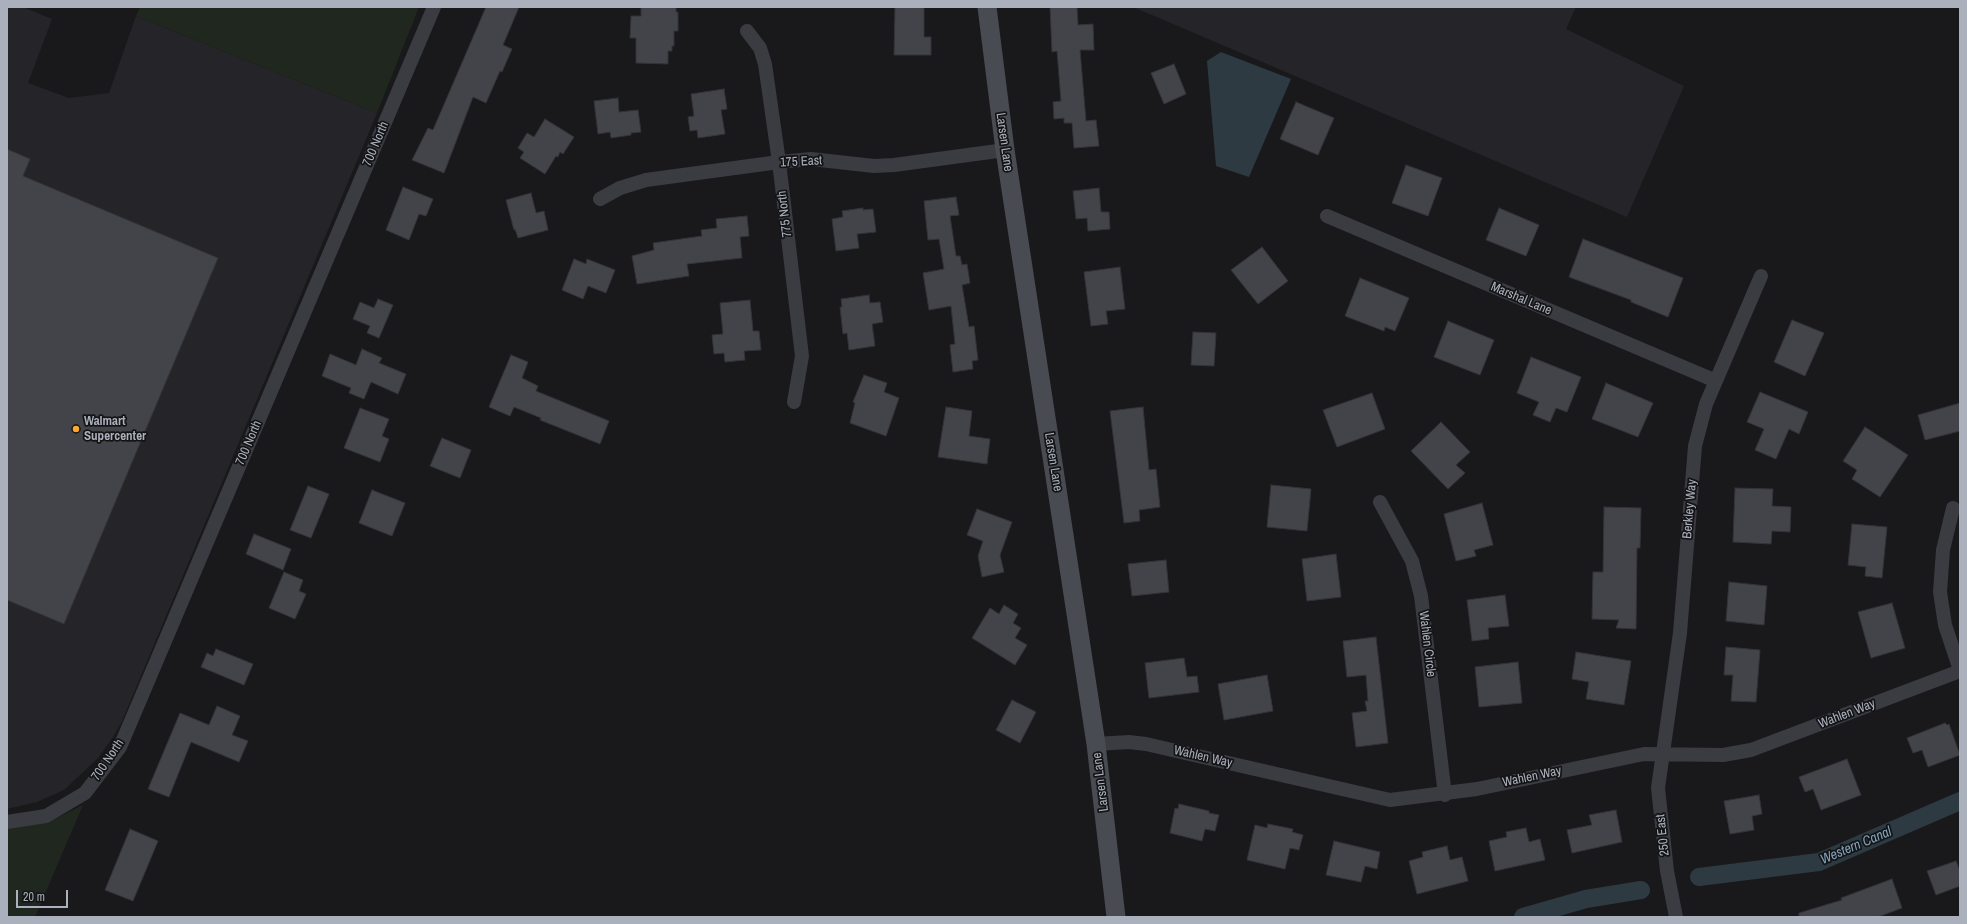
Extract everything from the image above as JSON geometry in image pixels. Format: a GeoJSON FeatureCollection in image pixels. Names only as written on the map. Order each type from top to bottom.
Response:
{"type":"FeatureCollection","features":[{"type":"Feature","properties":{"kind":"main road","name":"Larsen Lane"},"geometry":{"type":"LineString","coordinates":[[987,7],[1005,150],[1096,744],[1116,917]]}},
{"type":"Feature","properties":{"kind":"street","name":"700 North"},"geometry":{"type":"LineString","coordinates":[[7,822],[46,816],[85,793],[120,747],[434,7]]}},
{"type":"Feature","properties":{"kind":"street","name":"775 North"},"geometry":{"type":"LineString","coordinates":[[747,31],[760,48],[765,64],[779,162],[802,356],[794,402]]}},
{"type":"Feature","properties":{"kind":"street","name":"175 East"},"geometry":{"type":"LineString","coordinates":[[600,199],[620,188],[646,180],[779,162],[811,159],[874,166],[894,165],[1005,150]]}},
{"type":"Feature","properties":{"kind":"street","name":"Marshal Lane"},"geometry":{"type":"LineString","coordinates":[[1327,216],[1716,381]]}},
{"type":"Feature","properties":{"kind":"street","name":"Berkley Way"},"geometry":{"type":"LineString","coordinates":[[1663,754],[1680,633],[1695,446],[1706,404],[1762,276]]}},
{"type":"Feature","properties":{"kind":"street","name":"Wahlen Circle"},"geometry":{"type":"LineString","coordinates":[[1380,502],[1412,561],[1421,596],[1445,794]]}},
{"type":"Feature","properties":{"kind":"street"},"geometry":{"type":"LineString","coordinates":[[1953,508],[1943,550],[1940,592],[1945,625],[1960,671]]}},
{"type":"Feature","properties":{"kind":"street","name":"Wahlen Way"},"geometry":{"type":"LineString","coordinates":[[1096,744],[1129,742],[1146,744],[1390,800],[1445,794],[1644,754],[1723,755],[1750,750],[1960,671]]}},
{"type":"Feature","properties":{"kind":"street","name":"250 East"},"geometry":{"type":"LineString","coordinates":[[1663,754],[1658,788],[1667,870],[1676,917]]}},
{"type":"Feature","properties":{"kind":"shaded area"},"geometry":{"type":"Polygon","coordinates":[[[7,7],[23,7],[52,19],[28,83],[69,98],[109,93],[136,16],[377,113],[122,721],[98,758],[64,790],[37,802],[7,809],[7,7]]]}},
{"type":"Feature","properties":{"kind":"shaded area"},"geometry":{"type":"Polygon","coordinates":[[[140,7],[419,7],[377,113],[136,16],[140,7]]]}},
{"type":"Feature","properties":{"kind":"shaded area"},"geometry":{"type":"Polygon","coordinates":[[[1133,7],[1576,7],[1566,29],[1684,86],[1627,217],[1133,7]]]}},
{"type":"Feature","properties":{"kind":"shaded area"},"geometry":{"type":"Polygon","coordinates":[[[1221,52],[1291,79],[1249,177],[1216,166],[1207,61],[1221,52]]]}},
{"type":"Feature","properties":{"kind":"shaded area"},"geometry":{"type":"Polygon","coordinates":[[[83,805],[35,917],[7,917],[7,829],[52,820],[83,805]]]}},
{"type":"Feature","properties":{"kind":"building"},"geometry":{"type":"Polygon","coordinates":[[[486,7],[519,7],[503,45],[512,49],[502,72],[500,71],[486,103],[473,97],[444,173],[412,160],[428,128],[433,130],[486,7]]]}},
{"type":"Feature","properties":{"kind":"building"},"geometry":{"type":"Polygon","coordinates":[[[641,7],[676,7],[676,12],[678,12],[678,31],[674,31],[674,46],[672,46],[672,51],[668,51],[668,64],[636,63],[636,38],[630,38],[631,16],[641,16],[641,7]]]}},
{"type":"Feature","properties":{"kind":"building"},"geometry":{"type":"Polygon","coordinates":[[[895,7],[924,7],[924,37],[931,37],[931,55],[894,55],[895,7]]]}},
{"type":"Feature","properties":{"kind":"building"},"geometry":{"type":"Polygon","coordinates":[[[1050,7],[1077,7],[1078,25],[1093,24],[1094,50],[1080,50],[1086,121],[1096,120],[1099,146],[1074,148],[1072,123],[1064,123],[1064,118],[1054,119],[1053,102],[1061,101],[1057,51],[1052,52],[1050,7]]]}},
{"type":"Feature","properties":{"kind":"building"},"geometry":{"type":"Polygon","coordinates":[[[1174,64],[1186,94],[1164,104],[1151,73],[1174,64]]]}},
{"type":"Feature","properties":{"kind":"building"},"geometry":{"type":"Polygon","coordinates":[[[724,89],[727,109],[721,110],[725,134],[698,138],[697,130],[690,131],[688,117],[694,116],[691,94],[724,89]]]}},
{"type":"Feature","properties":{"kind":"building"},"geometry":{"type":"Polygon","coordinates":[[[618,98],[619,112],[638,110],[641,132],[611,138],[610,132],[598,134],[594,101],[618,98]]]}},
{"type":"Feature","properties":{"kind":"building"},"geometry":{"type":"Polygon","coordinates":[[[1296,102],[1334,118],[1318,155],[1280,139],[1296,102]]]}},
{"type":"Feature","properties":{"kind":"building"},"geometry":{"type":"Polygon","coordinates":[[[545,119],[574,137],[563,154],[560,152],[558,157],[556,156],[545,174],[520,158],[524,152],[518,148],[527,133],[534,137],[545,119]]]}},
{"type":"Feature","properties":{"kind":"building","name":"Walmart Supercenter"},"geometry":{"type":"Polygon","coordinates":[[[7,149],[30,159],[23,176],[218,258],[64,624],[7,600],[7,149]]]}},
{"type":"Feature","properties":{"kind":"building"},"geometry":{"type":"Polygon","coordinates":[[[1406,165],[1442,178],[1428,216],[1392,203],[1406,165]]]}},
{"type":"Feature","properties":{"kind":"building"},"geometry":{"type":"Polygon","coordinates":[[[403,187],[433,199],[426,216],[419,214],[409,240],[386,230],[403,187]]]}},
{"type":"Feature","properties":{"kind":"building"},"geometry":{"type":"Polygon","coordinates":[[[1099,188],[1101,212],[1109,212],[1110,229],[1088,231],[1087,218],[1076,219],[1073,191],[1099,188]]]}},
{"type":"Feature","properties":{"kind":"building"},"geometry":{"type":"Polygon","coordinates":[[[531,193],[536,213],[544,211],[548,230],[518,238],[515,229],[514,230],[506,200],[531,193]]]}},
{"type":"Feature","properties":{"kind":"building"},"geometry":{"type":"Polygon","coordinates":[[[956,197],[959,215],[950,216],[956,256],[960,256],[962,265],[967,264],[970,283],[962,285],[969,327],[974,326],[978,360],[972,361],[973,369],[953,372],[950,345],[955,344],[951,306],[929,310],[923,273],[944,269],[939,239],[928,240],[924,201],[956,197]]]}},
{"type":"Feature","properties":{"kind":"building"},"geometry":{"type":"Polygon","coordinates":[[[863,208],[863,210],[873,209],[876,232],[857,234],[859,248],[836,251],[832,219],[843,217],[842,211],[863,208]]]}},
{"type":"Feature","properties":{"kind":"building"},"geometry":{"type":"Polygon","coordinates":[[[1499,208],[1539,225],[1526,256],[1486,240],[1499,208]]]}},
{"type":"Feature","properties":{"kind":"building"},"geometry":{"type":"Polygon","coordinates":[[[747,216],[749,236],[740,237],[742,258],[687,264],[689,276],[637,284],[632,256],[654,250],[653,243],[702,236],[701,230],[717,228],[716,219],[747,216]]]}},
{"type":"Feature","properties":{"kind":"building"},"geometry":{"type":"Polygon","coordinates":[[[1583,239],[1683,278],[1668,317],[1631,302],[1631,300],[1569,277],[1583,239]]]}},
{"type":"Feature","properties":{"kind":"building"},"geometry":{"type":"Polygon","coordinates":[[[1262,247],[1288,281],[1258,304],[1231,270],[1262,247]]]}},
{"type":"Feature","properties":{"kind":"building"},"geometry":{"type":"Polygon","coordinates":[[[574,259],[586,264],[587,259],[615,270],[606,293],[588,286],[583,299],[562,290],[574,259]]]}},
{"type":"Feature","properties":{"kind":"building"},"geometry":{"type":"Polygon","coordinates":[[[1120,267],[1125,309],[1106,311],[1108,324],[1091,326],[1084,272],[1120,267]]]}},
{"type":"Feature","properties":{"kind":"building"},"geometry":{"type":"Polygon","coordinates":[[[1360,278],[1409,298],[1395,331],[1385,327],[1384,331],[1345,316],[1360,278]]]}},
{"type":"Feature","properties":{"kind":"building"},"geometry":{"type":"Polygon","coordinates":[[[869,295],[870,303],[880,302],[883,322],[872,324],[875,346],[849,350],[847,333],[843,334],[840,307],[842,307],[841,299],[869,295]]]}},
{"type":"Feature","properties":{"kind":"building"},"geometry":{"type":"Polygon","coordinates":[[[378,299],[393,305],[379,338],[367,333],[370,326],[353,319],[360,302],[374,308],[378,299]]]}},
{"type":"Feature","properties":{"kind":"building"},"geometry":{"type":"Polygon","coordinates":[[[750,300],[753,331],[759,331],[761,350],[744,351],[745,360],[725,362],[724,353],[714,354],[712,335],[723,334],[720,303],[750,300]]]}},
{"type":"Feature","properties":{"kind":"building"},"geometry":{"type":"Polygon","coordinates":[[[1792,320],[1824,333],[1805,376],[1774,362],[1792,320]]]}},
{"type":"Feature","properties":{"kind":"building"},"geometry":{"type":"Polygon","coordinates":[[[1448,321],[1494,340],[1480,375],[1434,357],[1448,321]]]}},
{"type":"Feature","properties":{"kind":"building"},"geometry":{"type":"Polygon","coordinates":[[[1193,332],[1216,333],[1214,366],[1191,365],[1193,332]]]}},
{"type":"Feature","properties":{"kind":"building"},"geometry":{"type":"Polygon","coordinates":[[[362,349],[382,358],[379,363],[406,374],[398,394],[371,382],[364,399],[349,393],[351,388],[322,376],[330,354],[356,365],[362,349]]]}},
{"type":"Feature","properties":{"kind":"building"},"geometry":{"type":"Polygon","coordinates":[[[511,355],[528,362],[522,378],[538,386],[536,391],[609,421],[600,444],[540,420],[541,418],[514,407],[510,416],[489,407],[511,355]]]}},
{"type":"Feature","properties":{"kind":"building"},"geometry":{"type":"Polygon","coordinates":[[[1531,357],[1581,377],[1567,412],[1556,408],[1550,422],[1533,415],[1539,402],[1517,393],[1531,357]]]}},
{"type":"Feature","properties":{"kind":"building"},"geometry":{"type":"Polygon","coordinates":[[[864,375],[887,383],[884,392],[899,398],[886,436],[850,423],[855,403],[853,402],[864,375]]]}},
{"type":"Feature","properties":{"kind":"building"},"geometry":{"type":"Polygon","coordinates":[[[1606,383],[1653,403],[1638,437],[1592,419],[1606,383]]]}},
{"type":"Feature","properties":{"kind":"building"},"geometry":{"type":"Polygon","coordinates":[[[1760,392],[1808,412],[1799,434],[1789,429],[1776,459],[1755,450],[1764,429],[1747,422],[1760,392]]]}},
{"type":"Feature","properties":{"kind":"building"},"geometry":{"type":"Polygon","coordinates":[[[1372,393],[1385,429],[1337,447],[1323,410],[1372,393]]]}},
{"type":"Feature","properties":{"kind":"building"},"geometry":{"type":"Polygon","coordinates":[[[1960,403],[1960,431],[1925,440],[1918,415],[1960,403]]]}},
{"type":"Feature","properties":{"kind":"building"},"geometry":{"type":"Polygon","coordinates":[[[946,407],[972,411],[969,436],[990,439],[987,464],[938,457],[946,407]]]}},
{"type":"Feature","properties":{"kind":"building"},"geometry":{"type":"Polygon","coordinates":[[[1143,407],[1149,470],[1156,469],[1160,507],[1139,510],[1140,521],[1124,523],[1110,411],[1143,407]]]}},
{"type":"Feature","properties":{"kind":"building"},"geometry":{"type":"Polygon","coordinates":[[[360,408],[389,419],[382,436],[389,439],[380,462],[344,448],[360,408]]]}},
{"type":"Feature","properties":{"kind":"building"},"geometry":{"type":"Polygon","coordinates":[[[1441,422],[1470,452],[1456,465],[1465,473],[1448,489],[1411,451],[1441,422]]]}},
{"type":"Feature","properties":{"kind":"building"},"geometry":{"type":"Polygon","coordinates":[[[1865,427],[1908,455],[1880,497],[1852,479],[1857,470],[1843,461],[1865,427]]]}},
{"type":"Feature","properties":{"kind":"building"},"geometry":{"type":"Polygon","coordinates":[[[442,438],[471,450],[460,478],[430,466],[442,438]]]}},
{"type":"Feature","properties":{"kind":"building"},"geometry":{"type":"Polygon","coordinates":[[[1271,485],[1311,489],[1307,531],[1267,527],[1271,485]]]}},
{"type":"Feature","properties":{"kind":"building"},"geometry":{"type":"Polygon","coordinates":[[[308,486],[329,494],[311,538],[290,530],[308,486]]]}},
{"type":"Feature","properties":{"kind":"building"},"geometry":{"type":"Polygon","coordinates":[[[1735,488],[1773,489],[1772,506],[1791,507],[1790,532],[1772,531],[1771,544],[1733,542],[1735,488]]]}},
{"type":"Feature","properties":{"kind":"building"},"geometry":{"type":"Polygon","coordinates":[[[372,490],[405,503],[392,536],[359,523],[372,490]]]}},
{"type":"Feature","properties":{"kind":"building"},"geometry":{"type":"Polygon","coordinates":[[[1482,503],[1493,545],[1474,550],[1476,556],[1456,561],[1444,514],[1482,503]]]}},
{"type":"Feature","properties":{"kind":"building"},"geometry":{"type":"Polygon","coordinates":[[[1604,507],[1641,508],[1640,548],[1637,548],[1636,629],[1616,628],[1619,620],[1592,619],[1593,572],[1603,572],[1604,507]]]}},
{"type":"Feature","properties":{"kind":"building"},"geometry":{"type":"Polygon","coordinates":[[[977,509],[1012,522],[1000,555],[1004,572],[982,577],[978,556],[983,541],[967,535],[977,509]]]}},
{"type":"Feature","properties":{"kind":"building"},"geometry":{"type":"Polygon","coordinates":[[[1852,524],[1887,527],[1882,578],[1865,576],[1866,567],[1848,565],[1852,524]]]}},
{"type":"Feature","properties":{"kind":"building"},"geometry":{"type":"Polygon","coordinates":[[[254,534],[291,549],[283,570],[246,554],[254,534]]]}},
{"type":"Feature","properties":{"kind":"building"},"geometry":{"type":"Polygon","coordinates":[[[1336,554],[1341,597],[1307,601],[1302,559],[1336,554]]]}},
{"type":"Feature","properties":{"kind":"building"},"geometry":{"type":"Polygon","coordinates":[[[1166,560],[1169,592],[1132,596],[1128,564],[1166,560]]]}},
{"type":"Feature","properties":{"kind":"building"},"geometry":{"type":"Polygon","coordinates":[[[284,572],[303,580],[299,591],[306,594],[295,619],[269,608],[284,572]]]}},
{"type":"Feature","properties":{"kind":"building"},"geometry":{"type":"Polygon","coordinates":[[[1729,582],[1767,586],[1764,625],[1726,621],[1729,582]]]}},
{"type":"Feature","properties":{"kind":"building"},"geometry":{"type":"Polygon","coordinates":[[[1505,595],[1509,626],[1488,628],[1489,639],[1472,641],[1467,600],[1505,595]]]}},
{"type":"Feature","properties":{"kind":"building"},"geometry":{"type":"Polygon","coordinates":[[[1892,603],[1905,648],[1871,658],[1858,612],[1892,603]]]}},
{"type":"Feature","properties":{"kind":"building"},"geometry":{"type":"Polygon","coordinates":[[[1004,605],[1018,614],[1013,623],[1021,628],[1015,638],[1027,645],[1015,665],[972,638],[990,608],[999,614],[1004,605]]]}},
{"type":"Feature","properties":{"kind":"building"},"geometry":{"type":"Polygon","coordinates":[[[1376,637],[1388,743],[1356,747],[1352,713],[1367,711],[1365,701],[1368,701],[1366,675],[1347,677],[1343,641],[1376,637]]]}},
{"type":"Feature","properties":{"kind":"building"},"geometry":{"type":"Polygon","coordinates":[[[1726,647],[1760,650],[1756,702],[1731,701],[1733,675],[1724,675],[1726,647]]]}},
{"type":"Feature","properties":{"kind":"building"},"geometry":{"type":"Polygon","coordinates":[[[216,649],[253,664],[244,685],[201,667],[207,653],[213,656],[216,649]]]}},
{"type":"Feature","properties":{"kind":"building"},"geometry":{"type":"Polygon","coordinates":[[[1576,652],[1631,661],[1624,705],[1586,699],[1589,682],[1572,679],[1576,652]]]}},
{"type":"Feature","properties":{"kind":"building"},"geometry":{"type":"Polygon","coordinates":[[[1184,658],[1187,677],[1197,676],[1199,692],[1149,698],[1145,663],[1184,658]]]}},
{"type":"Feature","properties":{"kind":"building"},"geometry":{"type":"Polygon","coordinates":[[[1518,662],[1522,703],[1479,707],[1475,667],[1518,662]]]}},
{"type":"Feature","properties":{"kind":"building"},"geometry":{"type":"Polygon","coordinates":[[[1267,675],[1273,711],[1224,720],[1218,684],[1267,675]]]}},
{"type":"Feature","properties":{"kind":"building"},"geometry":{"type":"Polygon","coordinates":[[[1012,700],[1036,712],[1020,743],[996,730],[1012,700]]]}},
{"type":"Feature","properties":{"kind":"building"},"geometry":{"type":"Polygon","coordinates":[[[217,706],[240,716],[232,735],[248,741],[239,762],[191,742],[169,797],[148,789],[180,713],[209,725],[217,706]]]}},
{"type":"Feature","properties":{"kind":"building"},"geometry":{"type":"Polygon","coordinates":[[[1945,723],[1947,725],[1949,724],[1960,755],[1928,767],[1922,750],[1913,753],[1907,738],[1945,723]]]}},
{"type":"Feature","properties":{"kind":"building"},"geometry":{"type":"Polygon","coordinates":[[[1847,759],[1861,795],[1821,810],[1813,789],[1805,792],[1799,777],[1847,759]]]}},
{"type":"Feature","properties":{"kind":"building"},"geometry":{"type":"Polygon","coordinates":[[[1759,795],[1762,814],[1752,816],[1754,830],[1730,834],[1724,801],[1759,795]]]}},
{"type":"Feature","properties":{"kind":"building"},"geometry":{"type":"Polygon","coordinates":[[[1179,804],[1209,811],[1209,813],[1219,815],[1215,831],[1205,829],[1202,841],[1170,833],[1175,808],[1178,809],[1179,804]]]}},
{"type":"Feature","properties":{"kind":"building"},"geometry":{"type":"Polygon","coordinates":[[[1616,810],[1622,842],[1572,853],[1567,830],[1592,825],[1589,815],[1616,810]]]}},
{"type":"Feature","properties":{"kind":"building"},"geometry":{"type":"Polygon","coordinates":[[[1268,824],[1293,829],[1292,832],[1303,835],[1299,850],[1290,848],[1285,869],[1247,860],[1255,825],[1267,828],[1268,824]]]}},
{"type":"Feature","properties":{"kind":"building"},"geometry":{"type":"Polygon","coordinates":[[[1526,828],[1529,842],[1540,839],[1545,860],[1495,871],[1489,841],[1507,837],[1506,832],[1526,828]]]}},
{"type":"Feature","properties":{"kind":"building"},"geometry":{"type":"Polygon","coordinates":[[[130,829],[158,841],[133,901],[105,890],[130,829]]]}},
{"type":"Feature","properties":{"kind":"building"},"geometry":{"type":"Polygon","coordinates":[[[1334,841],[1380,852],[1377,869],[1365,866],[1361,882],[1326,875],[1334,841]]]}},
{"type":"Feature","properties":{"kind":"building"},"geometry":{"type":"Polygon","coordinates":[[[1447,846],[1450,860],[1462,857],[1468,881],[1417,894],[1409,861],[1423,857],[1422,852],[1447,846]]]}},
{"type":"Feature","properties":{"kind":"building"},"geometry":{"type":"Polygon","coordinates":[[[1956,861],[1960,871],[1960,886],[1936,895],[1927,871],[1956,861]]]}},
{"type":"Feature","properties":{"kind":"building"},"geometry":{"type":"Polygon","coordinates":[[[1892,879],[1902,908],[1878,917],[1799,917],[1799,913],[1842,900],[1841,898],[1892,879]]]}},
{"type":"Feature","properties":{"kind":"waterway","name":"Western Canal"},"geometry":{"type":"LineString","coordinates":[[1699,877],[1819,862],[1960,801]]}},
{"type":"Feature","properties":{"kind":"waterway","name":"Western Canal"},"geometry":{"type":"LineString","coordinates":[[1523,917],[1586,899],[1641,890]]}},
{"type":"Feature","properties":{"kind":"place","name":"Walmart Supercenter"},"geometry":{"type":"Point","coordinates":[76,429]}}]}
